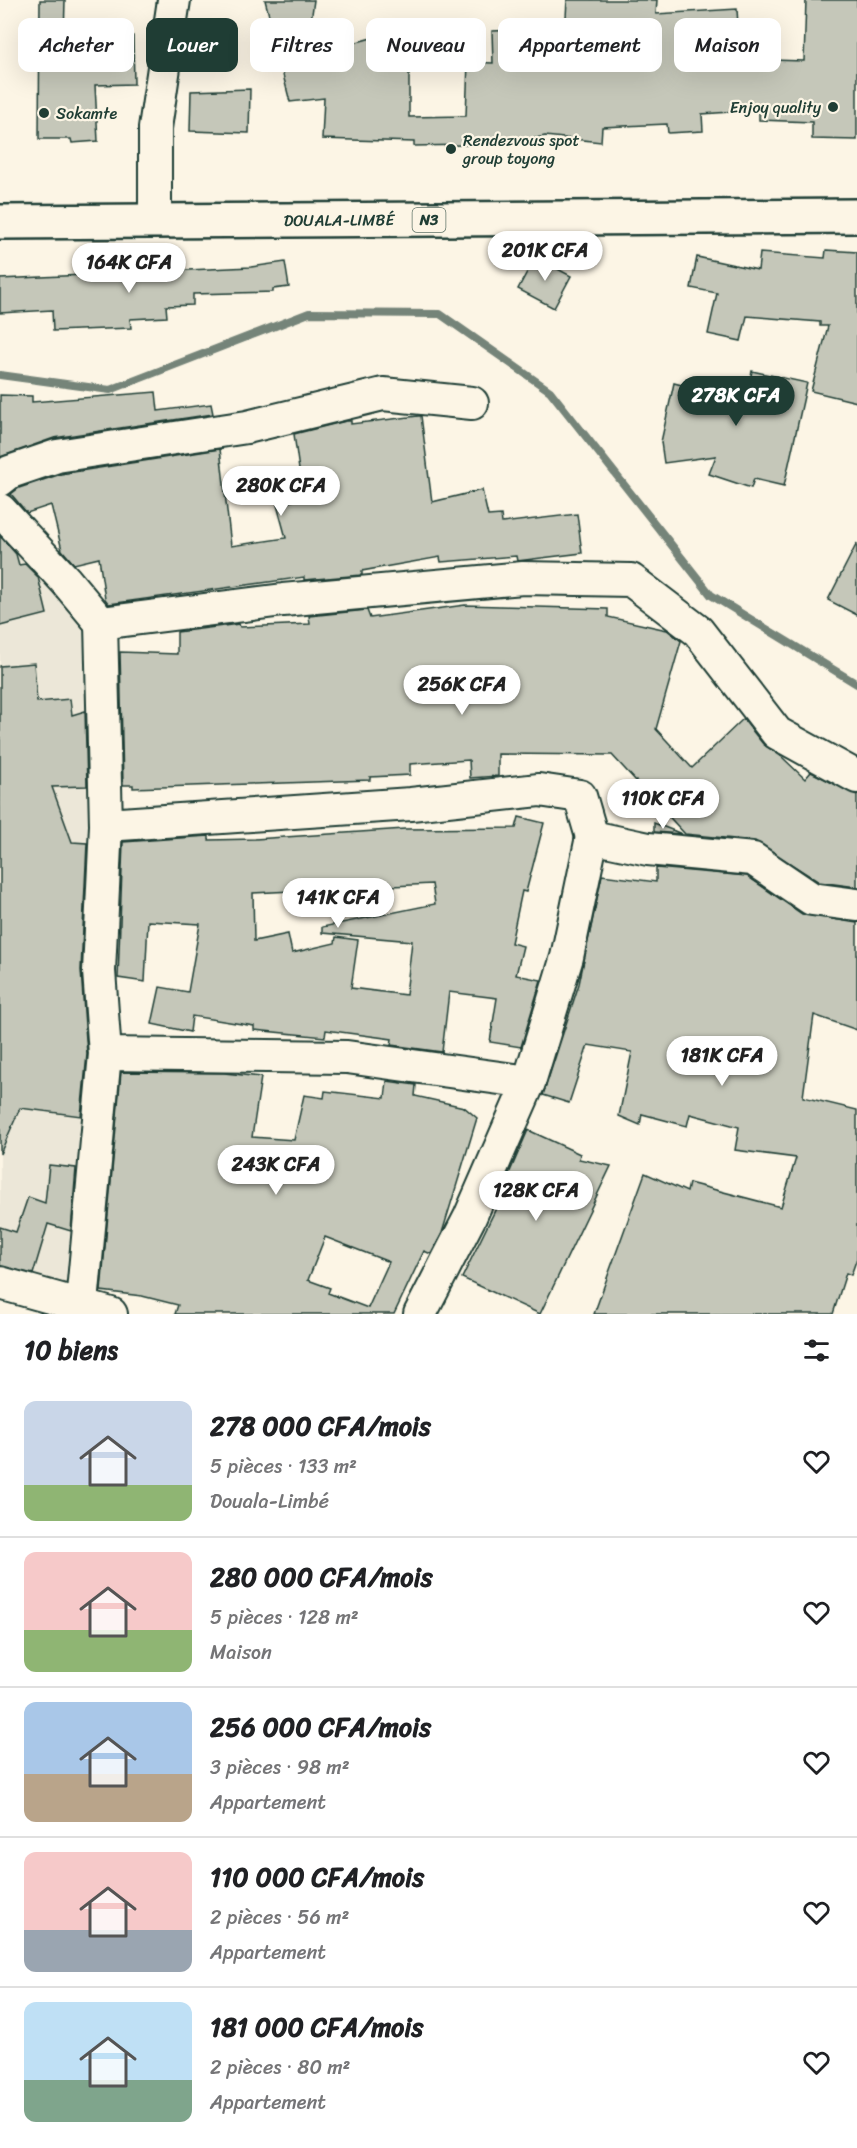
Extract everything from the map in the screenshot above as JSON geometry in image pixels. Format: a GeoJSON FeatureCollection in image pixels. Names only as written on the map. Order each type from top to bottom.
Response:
{"type":"FeatureCollection","features":[{"type":"Feature","properties":{"kind":"highway","name":"DOUALA-LIMBÉ"},"geometry":{"type":"LineString","coordinates":[[0,222],[857,216]]}},
{"type":"Feature","properties":{"kind":"street"},"geometry":{"type":"LineString","coordinates":[[155,221],[155,128],[174,0]]}},
{"type":"Feature","properties":{"kind":"street"},"geometry":{"type":"LineString","coordinates":[[0,480],[10,472],[57,456],[247,427],[383,394],[472,403]]}},
{"type":"Feature","properties":{"kind":"street"},"geometry":{"type":"LineString","coordinates":[[0,510],[66,581],[101,624],[106,825],[99,971],[105,1054],[90,1200],[92,1311],[0,1283]]}},
{"type":"Feature","properties":{"kind":"street"},"geometry":{"type":"LineString","coordinates":[[101,624],[283,600],[523,578],[630,580],[698,631],[777,732],[857,777]]}},
{"type":"Feature","properties":{"kind":"street"},"geometry":{"type":"LineString","coordinates":[[106,825],[411,804],[539,790],[580,796],[592,837],[567,957],[529,1082],[470,1217],[420,1314]]}},
{"type":"Feature","properties":{"kind":"street"},"geometry":{"type":"LineString","coordinates":[[592,837],[648,849],[753,859],[812,899],[857,905]]}},
{"type":"Feature","properties":{"kind":"street"},"geometry":{"type":"LineString","coordinates":[[105,1054],[347,1058],[529,1082]]}},
{"type":"Feature","properties":{"kind":"shaded area"},"geometry":{"type":"Polygon","coordinates":[[[0,524],[90,624],[94,1032],[69,1285],[35,1282],[0,1272],[0,524]]]}},
{"type":"Feature","properties":{"kind":"building"},"geometry":{"type":"Polygon","coordinates":[[[40,0],[65,0],[65,18],[40,18],[40,0]]]}},
{"type":"Feature","properties":{"kind":"building"},"geometry":{"type":"Polygon","coordinates":[[[265,0],[314,0],[311,18],[270,18],[265,0]]]}},
{"type":"Feature","properties":{"kind":"building"},"geometry":{"type":"Polygon","coordinates":[[[567,0],[657,0],[656,14],[737,9],[738,18],[674,18],[674,72],[781,72],[781,60],[804,61],[806,0],[857,0],[857,140],[812,139],[812,122],[759,120],[759,110],[702,114],[703,131],[668,133],[667,124],[602,127],[601,142],[545,136],[522,141],[522,144],[414,146],[414,142],[322,139],[324,98],[290,102],[282,72],[354,72],[354,43],[366,40],[366,72],[409,72],[409,117],[466,116],[468,72],[486,72],[486,63],[493,63],[492,31],[498,31],[498,72],[662,72],[662,18],[566,18],[567,0]]]}},
{"type":"Feature","properties":{"kind":"building"},"geometry":{"type":"Polygon","coordinates":[[[39,72],[134,72],[134,84],[95,85],[98,141],[72,143],[71,139],[39,139],[39,72]]]}},
{"type":"Feature","properties":{"kind":"building"},"geometry":{"type":"Polygon","coordinates":[[[250,89],[249,133],[190,131],[191,91],[250,89]]]}},
{"type":"Feature","properties":{"kind":"building"},"geometry":{"type":"Polygon","coordinates":[[[826,250],[857,252],[857,402],[811,391],[828,326],[820,326],[820,322],[747,316],[741,341],[708,334],[717,293],[691,288],[697,257],[758,270],[760,253],[825,258],[826,250]]]}},
{"type":"Feature","properties":{"kind":"building"},"geometry":{"type":"Polygon","coordinates":[[[535,257],[571,276],[554,308],[518,289],[535,257]]]}},
{"type":"Feature","properties":{"kind":"building"},"geometry":{"type":"Polygon","coordinates":[[[285,262],[289,287],[273,289],[273,292],[193,294],[193,305],[166,306],[167,317],[130,319],[131,328],[53,331],[52,310],[0,313],[0,279],[251,267],[285,262]]]}},
{"type":"Feature","properties":{"kind":"building"},"geometry":{"type":"Polygon","coordinates":[[[752,371],[807,383],[784,486],[754,479],[751,488],[709,474],[716,456],[664,463],[661,442],[674,383],[693,388],[696,377],[748,389],[752,371]]]}},
{"type":"Feature","properties":{"kind":"building"},"geometry":{"type":"Polygon","coordinates":[[[156,392],[158,411],[211,404],[213,414],[54,438],[0,457],[0,395],[32,396],[32,402],[156,392]]]}},
{"type":"Feature","properties":{"kind":"building"},"geometry":{"type":"Polygon","coordinates":[[[421,416],[432,502],[482,490],[488,516],[501,515],[502,523],[577,514],[582,553],[517,561],[516,556],[441,562],[440,557],[362,571],[362,575],[304,580],[304,577],[109,604],[105,599],[99,558],[74,564],[62,550],[51,505],[27,513],[11,494],[19,488],[61,474],[220,449],[231,546],[286,538],[277,505],[303,498],[294,434],[346,421],[351,421],[351,424],[421,416]]]}},
{"type":"Feature","properties":{"kind":"building"},"geometry":{"type":"Polygon","coordinates":[[[0,536],[16,554],[19,565],[25,564],[38,577],[47,614],[0,626],[0,536]]]}},
{"type":"Feature","properties":{"kind":"building"},"geometry":{"type":"Polygon","coordinates":[[[857,543],[857,615],[828,600],[857,543]]]}},
{"type":"Feature","properties":{"kind":"building"},"geometry":{"type":"Polygon","coordinates":[[[465,605],[608,609],[608,617],[667,630],[681,641],[656,729],[692,768],[743,719],[763,744],[782,757],[805,779],[811,772],[857,795],[857,887],[819,882],[755,841],[685,834],[612,755],[498,754],[498,776],[470,778],[469,760],[410,764],[410,775],[370,777],[370,780],[133,788],[133,785],[123,785],[120,652],[177,654],[177,632],[239,624],[240,627],[310,624],[309,616],[367,610],[370,618],[465,605]]]}},
{"type":"Feature","properties":{"kind":"building"},"geometry":{"type":"Polygon","coordinates":[[[34,663],[37,702],[70,699],[72,715],[85,711],[87,786],[52,787],[72,842],[87,843],[81,970],[87,1054],[81,1116],[20,1108],[0,1154],[0,666],[34,663]]]}},
{"type":"Feature","properties":{"kind":"building"},"geometry":{"type":"Polygon","coordinates":[[[519,817],[544,823],[526,892],[522,891],[511,943],[523,946],[516,975],[541,980],[521,1047],[490,1042],[497,998],[449,992],[442,1052],[391,1045],[392,1039],[326,1030],[325,1037],[254,1030],[254,1026],[192,1016],[190,1032],[152,1024],[160,987],[188,992],[200,924],[148,921],[145,982],[118,978],[123,842],[209,836],[209,840],[255,839],[405,829],[516,828],[519,817]],[[432,884],[253,893],[254,941],[288,934],[292,953],[335,943],[336,937],[358,940],[351,988],[406,995],[412,941],[322,933],[322,927],[435,904],[432,884]]]}},
{"type":"Feature","properties":{"kind":"building"},"geometry":{"type":"Polygon","coordinates":[[[654,823],[682,834],[654,832],[654,823]]]}},
{"type":"Feature","properties":{"kind":"building"},"geometry":{"type":"Polygon","coordinates":[[[656,868],[747,876],[802,914],[857,923],[857,1030],[814,1015],[803,1097],[857,1110],[857,1258],[851,1275],[846,1273],[833,1314],[594,1314],[645,1173],[687,1192],[689,1183],[781,1207],[796,1158],[735,1150],[739,1127],[690,1114],[687,1126],[642,1114],[640,1125],[619,1116],[632,1052],[588,1045],[569,1103],[543,1095],[579,984],[602,875],[656,882],[656,868]]]}},
{"type":"Feature","properties":{"kind":"building"},"geometry":{"type":"Polygon","coordinates":[[[121,1072],[224,1073],[261,1077],[252,1137],[294,1140],[304,1095],[324,1098],[325,1091],[385,1098],[387,1081],[416,1085],[415,1096],[464,1107],[477,1118],[442,1233],[431,1254],[424,1251],[394,1314],[175,1314],[178,1305],[142,1296],[101,1291],[121,1072]],[[325,1237],[308,1280],[330,1288],[328,1293],[368,1308],[389,1262],[325,1237]]]}},
{"type":"Feature","properties":{"kind":"building"},"geometry":{"type":"Polygon","coordinates":[[[528,1130],[580,1154],[579,1159],[611,1166],[540,1314],[462,1278],[501,1198],[499,1197],[528,1130]]]}},
{"type":"Feature","properties":{"kind":"building"},"geometry":{"type":"Polygon","coordinates":[[[49,1165],[76,1168],[71,1231],[48,1224],[33,1274],[0,1266],[0,1227],[16,1232],[28,1197],[45,1203],[49,1165]]]}},
{"type":"Feature","properties":{"kind":"waterway"},"geometry":{"type":"LineString","coordinates":[[0,375],[110,390],[309,313],[440,314],[550,391],[711,595],[857,684]]}},
{"type":"Feature","properties":{"kind":"place","name":"Enjoy quality"},"geometry":{"type":"Point","coordinates":[833,107]}},
{"type":"Feature","properties":{"kind":"place","name":"Sokamte"},"geometry":{"type":"Point","coordinates":[44,113]}},
{"type":"Feature","properties":{"kind":"place","name":"Rendezvous spot group toyong"},"geometry":{"type":"Point","coordinates":[451,149]}}]}
